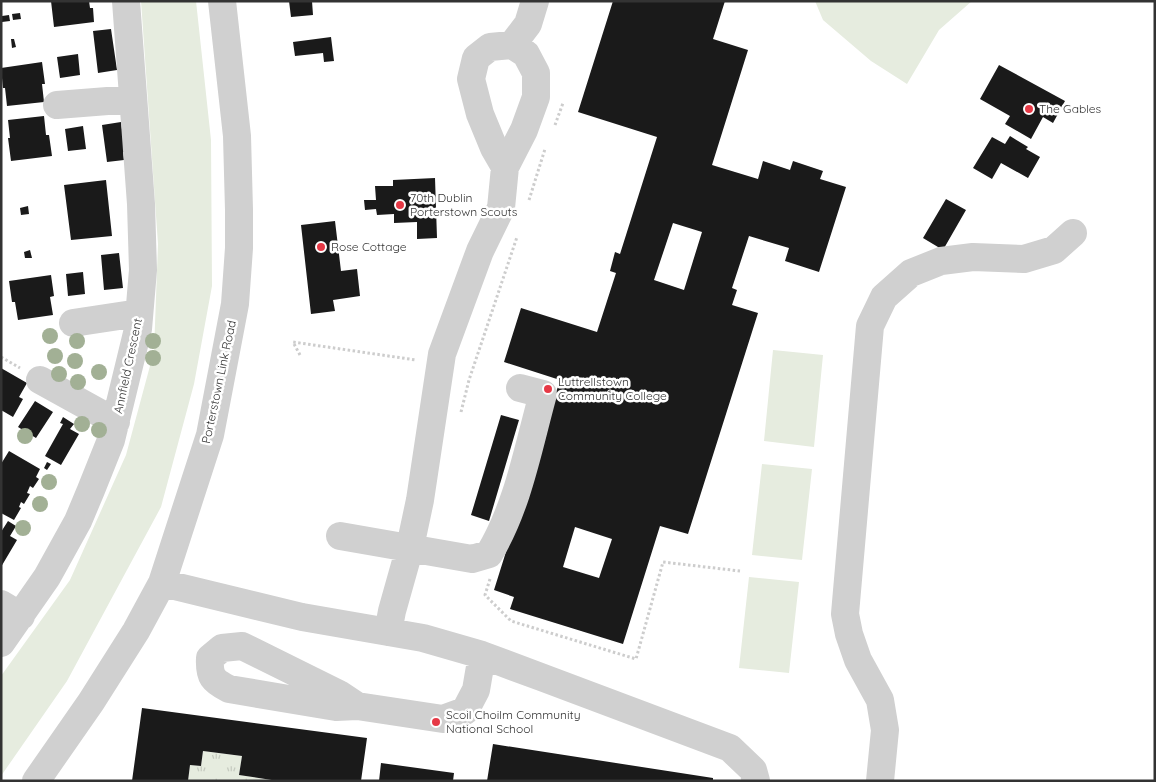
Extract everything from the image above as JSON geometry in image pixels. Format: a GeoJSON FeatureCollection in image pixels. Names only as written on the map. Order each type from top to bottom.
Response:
{"type":"FeatureCollection","features":[{"type":"Feature","properties":{"kind":"street","name":"Annfield Crescent"},"geometry":{"type":"LineString","coordinates":[[1,643],[11,610],[47,577],[78,521],[104,459],[116,422],[138,329],[144,270],[126,1]]}},
{"type":"Feature","properties":{"kind":"street","name":"Porterstown Link Road"},"geometry":{"type":"LineString","coordinates":[[36,781],[91,702],[136,631],[162,582],[210,435],[235,304],[239,210],[236,136],[222,1]]}},
{"type":"Feature","properties":{"kind":"street"},"geometry":{"type":"LineString","coordinates":[[512,45],[528,24],[535,1]]}},
{"type":"Feature","properties":{"kind":"street"},"geometry":{"type":"LineString","coordinates":[[388,632],[420,500],[442,354],[480,251],[501,208],[505,167],[524,130],[536,96],[536,73],[526,54],[512,45],[490,46],[476,58],[471,79],[480,114],[494,148],[505,167]]}},
{"type":"Feature","properties":{"kind":"street"},"geometry":{"type":"LineString","coordinates":[[56,105],[132,99]]}},
{"type":"Feature","properties":{"kind":"street"},"geometry":{"type":"LineString","coordinates":[[880,781],[885,730],[880,700],[858,660],[849,634],[846,614],[870,326],[884,297],[911,273],[941,261],[973,257],[1024,259],[1054,250],[1073,233]]}},
{"type":"Feature","properties":{"kind":"street"},"geometry":{"type":"LineString","coordinates":[[73,323],[139,313]]}},
{"type":"Feature","properties":{"kind":"street"},"geometry":{"type":"LineString","coordinates":[[40,380],[116,422]]}},
{"type":"Feature","properties":{"kind":"street"},"geometry":{"type":"LineString","coordinates":[[340,536],[472,559],[489,554],[500,535],[510,511],[543,394],[520,388]]}},
{"type":"Feature","properties":{"kind":"street"},"geometry":{"type":"LineString","coordinates":[[162,582],[302,617],[423,638],[482,656],[730,748],[753,770],[756,781]]}},
{"type":"Feature","properties":{"kind":"street"},"geometry":{"type":"LineString","coordinates":[[357,706],[443,720],[465,711],[476,690],[482,656]]}},
{"type":"Feature","properties":{"kind":"path"},"geometry":{"type":"LineString","coordinates":[[551,132],[558,120],[563,105],[563,97]]}},
{"type":"Feature","properties":{"kind":"path"},"geometry":{"type":"LineString","coordinates":[[528,202],[548,140]]}},
{"type":"Feature","properties":{"kind":"path"},"geometry":{"type":"LineString","coordinates":[[461,415],[469,380],[499,296],[520,228]]}},
{"type":"Feature","properties":{"kind":"path"},"geometry":{"type":"LineString","coordinates":[[300,355],[293,342],[416,360],[419,352]]}},
{"type":"Feature","properties":{"kind":"path"},"geometry":{"type":"LineString","coordinates":[[490,579],[485,595],[511,621],[636,659],[663,562],[740,572]]}},
{"type":"Feature","properties":{"kind":"green space"},"geometry":{"type":"Polygon","coordinates":[[[141,1],[196,1],[211,140],[212,286],[194,384],[161,507],[67,681],[1,776],[1,676],[70,580],[126,455],[154,351],[158,244],[141,1]]]}},
{"type":"Feature","properties":{"kind":"green space"},"geometry":{"type":"Polygon","coordinates":[[[815,1],[972,1],[939,30],[907,84],[871,61],[823,20],[815,1]]]}},
{"type":"Feature","properties":{"kind":"green space"},"geometry":{"type":"Polygon","coordinates":[[[773,350],[823,355],[814,447],[764,441],[773,350]]]}},
{"type":"Feature","properties":{"kind":"green space"},"geometry":{"type":"Polygon","coordinates":[[[762,464],[812,469],[802,560],[752,555],[762,464]]]}},
{"type":"Feature","properties":{"kind":"green space"},"geometry":{"type":"Polygon","coordinates":[[[749,577],[799,582],[789,673],[739,668],[749,577]]]}},
{"type":"Feature","properties":{"kind":"green space"},"geometry":{"type":"Polygon","coordinates":[[[203,751],[242,756],[239,775],[278,781],[188,781],[190,765],[201,766],[203,751]]]}},
{"type":"Feature","properties":{"kind":"building"},"geometry":{"type":"Polygon","coordinates":[[[51,1],[89,1],[90,8],[93,8],[94,22],[54,27],[51,1]]]}},
{"type":"Feature","properties":{"kind":"building"},"geometry":{"type":"Polygon","coordinates":[[[289,1],[312,1],[313,15],[291,17],[289,1]]]}},
{"type":"Feature","properties":{"kind":"building"},"geometry":{"type":"Polygon","coordinates":[[[613,1],[725,1],[713,39],[748,50],[712,165],[758,179],[763,161],[790,170],[793,161],[823,171],[820,179],[846,187],[819,272],[785,261],[789,248],[749,236],[732,288],[737,290],[732,305],[758,313],[688,534],[660,526],[623,644],[510,609],[514,597],[494,590],[560,380],[504,362],[521,308],[597,332],[616,273],[610,271],[615,252],[620,254],[657,137],[578,112],[613,1]],[[673,223],[654,280],[684,290],[702,232],[673,223]],[[575,527],[563,567],[599,578],[612,539],[575,527]]]}},
{"type":"Feature","properties":{"kind":"building"},"geometry":{"type":"Polygon","coordinates":[[[20,13],[21,19],[13,20],[12,14],[20,13]]]}},
{"type":"Feature","properties":{"kind":"building"},"geometry":{"type":"Polygon","coordinates":[[[9,15],[10,21],[2,22],[2,16],[9,15]]]}},
{"type":"Feature","properties":{"kind":"building"},"geometry":{"type":"Polygon","coordinates":[[[111,29],[117,70],[98,73],[93,31],[111,29]]]}},
{"type":"Feature","properties":{"kind":"building"},"geometry":{"type":"Polygon","coordinates":[[[331,37],[334,61],[324,62],[323,53],[295,56],[293,42],[331,37]]]}},
{"type":"Feature","properties":{"kind":"building"},"geometry":{"type":"Polygon","coordinates":[[[11,39],[14,39],[16,47],[12,48],[11,39]]]}},
{"type":"Feature","properties":{"kind":"building"},"geometry":{"type":"Polygon","coordinates":[[[78,54],[80,75],[60,78],[57,57],[78,54]]]}},
{"type":"Feature","properties":{"kind":"building"},"geometry":{"type":"Polygon","coordinates":[[[42,62],[45,84],[42,84],[44,102],[7,106],[1,68],[42,62]]]}},
{"type":"Feature","properties":{"kind":"building","name":"The Gables"},"geometry":{"type":"Polygon","coordinates":[[[999,65],[1065,101],[1053,123],[1043,117],[1031,139],[1005,124],[1010,116],[980,99],[999,65]]]}},
{"type":"Feature","properties":{"kind":"building"},"geometry":{"type":"Polygon","coordinates":[[[44,116],[46,135],[49,135],[52,156],[11,161],[8,120],[44,116]]]}},
{"type":"Feature","properties":{"kind":"building"},"geometry":{"type":"Polygon","coordinates":[[[121,122],[125,152],[123,152],[124,160],[107,162],[102,125],[121,122]]]}},
{"type":"Feature","properties":{"kind":"building"},"geometry":{"type":"Polygon","coordinates":[[[83,126],[86,149],[68,151],[65,129],[83,126]]]}},
{"type":"Feature","properties":{"kind":"building"},"geometry":{"type":"Polygon","coordinates":[[[1010,136],[1040,157],[1028,178],[1001,163],[992,179],[973,168],[992,137],[1005,144],[1010,136]]]}},
{"type":"Feature","properties":{"kind":"building","name":"70th Dublin Porterstown Scouts"},"geometry":{"type":"Polygon","coordinates":[[[435,178],[437,238],[417,239],[417,222],[394,223],[394,214],[377,215],[376,209],[365,210],[364,200],[376,200],[375,186],[393,186],[393,180],[435,178]]]}},
{"type":"Feature","properties":{"kind":"building"},"geometry":{"type":"Polygon","coordinates":[[[106,180],[112,236],[71,240],[64,185],[106,180]]]}},
{"type":"Feature","properties":{"kind":"building"},"geometry":{"type":"Polygon","coordinates":[[[946,199],[966,210],[943,250],[923,238],[946,199]]]}},
{"type":"Feature","properties":{"kind":"building"},"geometry":{"type":"Polygon","coordinates":[[[28,206],[29,214],[21,215],[20,208],[28,206]]]}},
{"type":"Feature","properties":{"kind":"building","name":"Rose Cottage"},"geometry":{"type":"Polygon","coordinates":[[[335,221],[341,271],[357,269],[360,296],[333,300],[335,311],[311,314],[301,225],[335,221]]]}},
{"type":"Feature","properties":{"kind":"building"},"geometry":{"type":"Polygon","coordinates":[[[30,250],[32,258],[25,258],[24,252],[30,250]]]}},
{"type":"Feature","properties":{"kind":"building"},"geometry":{"type":"Polygon","coordinates":[[[119,253],[123,288],[104,290],[101,255],[119,253]]]}},
{"type":"Feature","properties":{"kind":"building"},"geometry":{"type":"Polygon","coordinates":[[[83,272],[85,294],[68,296],[66,274],[83,272]]]}},
{"type":"Feature","properties":{"kind":"building"},"geometry":{"type":"Polygon","coordinates":[[[51,275],[54,296],[50,297],[53,315],[18,320],[15,302],[12,302],[9,281],[51,275]]]}},
{"type":"Feature","properties":{"kind":"building"},"geometry":{"type":"Polygon","coordinates":[[[1,368],[27,383],[19,397],[23,399],[13,417],[1,410],[1,368]]]}},
{"type":"Feature","properties":{"kind":"building"},"geometry":{"type":"Polygon","coordinates":[[[35,401],[53,412],[36,438],[18,427],[35,401]]]}},
{"type":"Feature","properties":{"kind":"building"},"geometry":{"type":"Polygon","coordinates":[[[501,415],[519,420],[489,521],[471,515],[501,415]]]}},
{"type":"Feature","properties":{"kind":"building"},"geometry":{"type":"Polygon","coordinates":[[[63,417],[74,424],[70,429],[79,434],[61,465],[45,456],[63,424],[60,423],[63,417]]]}},
{"type":"Feature","properties":{"kind":"building"},"geometry":{"type":"Polygon","coordinates":[[[9,451],[40,469],[36,477],[39,479],[33,488],[30,486],[27,493],[30,494],[24,504],[21,502],[19,507],[21,508],[14,520],[1,513],[1,464],[9,451]]]}},
{"type":"Feature","properties":{"kind":"building"},"geometry":{"type":"Polygon","coordinates":[[[47,462],[51,464],[47,470],[44,468],[47,462]]]}},
{"type":"Feature","properties":{"kind":"building"},"geometry":{"type":"Polygon","coordinates":[[[8,521],[16,526],[10,536],[17,540],[1,567],[1,532],[8,521]]]}},
{"type":"Feature","properties":{"kind":"building"},"geometry":{"type":"Polygon","coordinates":[[[142,708],[367,738],[361,781],[278,781],[239,775],[242,756],[203,751],[201,766],[190,765],[188,781],[132,781],[142,708]]]}},
{"type":"Feature","properties":{"kind":"building"},"geometry":{"type":"Polygon","coordinates":[[[493,744],[713,778],[713,781],[487,781],[493,744]]]}},
{"type":"Feature","properties":{"kind":"building"},"geometry":{"type":"Polygon","coordinates":[[[381,763],[454,773],[453,781],[379,781],[381,763]]]}},
{"type":"Feature","properties":{"kind":"place","name":"The Gables"},"geometry":{"type":"Point","coordinates":[1029,109]}},
{"type":"Feature","properties":{"kind":"place","name":"70th Dublin Porterstown Scouts"},"geometry":{"type":"Point","coordinates":[400,205]}},
{"type":"Feature","properties":{"kind":"place","name":"Rose Cottage"},"geometry":{"type":"Point","coordinates":[321,247]}},
{"type":"Feature","properties":{"kind":"place","name":"Luttrellstown Community College"},"geometry":{"type":"Point","coordinates":[548,389]}},
{"type":"Feature","properties":{"kind":"place","name":"Scoil Choilm Community National School"},"geometry":{"type":"Point","coordinates":[436,722]}}]}
